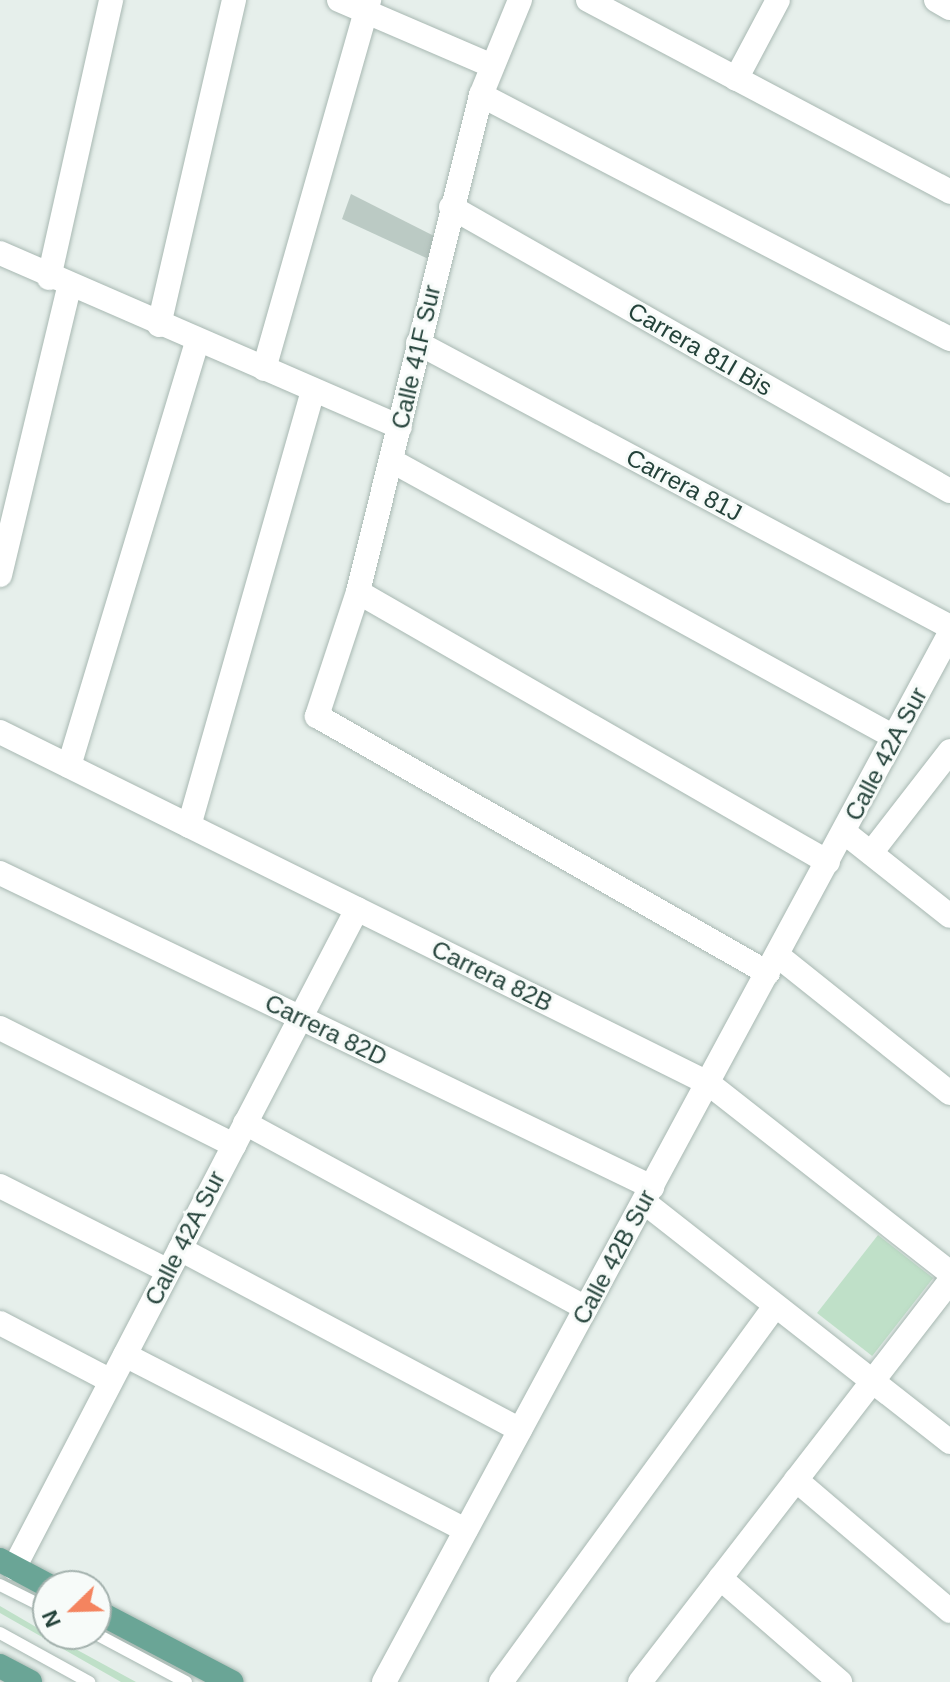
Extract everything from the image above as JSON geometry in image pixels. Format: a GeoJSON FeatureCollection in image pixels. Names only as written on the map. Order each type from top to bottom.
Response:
{"type":"FeatureCollection","features":[{"type":"Feature","properties":{"kind":"main road"},"geometry":{"type":"LineString","coordinates":[[5,1571],[32,1580]]}},
{"type":"Feature","properties":{"kind":"main road"},"geometry":{"type":"LineString","coordinates":[[112,1619],[231,1682]]}},
{"type":"Feature","properties":{"kind":"main road"},"geometry":{"type":"LineString","coordinates":[[0,1666],[30,1682]]}},
{"type":"Feature","properties":{"kind":"street"},"geometry":{"type":"LineString","coordinates":[[0,575],[59,283],[111,0]]}},
{"type":"Feature","properties":{"kind":"street"},"geometry":{"type":"LineString","coordinates":[[159,325],[234,0]]}},
{"type":"Feature","properties":{"kind":"street"},"geometry":{"type":"LineString","coordinates":[[339,0],[367,5],[492,66]]}},
{"type":"Feature","properties":{"kind":"street","name":"Calle 41F Sur"},"geometry":{"type":"LineString","coordinates":[[520,0],[481,95],[358,592],[317,716],[772,964]]}},
{"type":"Feature","properties":{"kind":"street"},"geometry":{"type":"LineString","coordinates":[[588,0],[950,192]]}},
{"type":"Feature","properties":{"kind":"street"},"geometry":{"type":"LineString","coordinates":[[736,79],[778,0]]}},
{"type":"Feature","properties":{"kind":"street"},"geometry":{"type":"LineString","coordinates":[[936,0],[950,8]]}},
{"type":"Feature","properties":{"kind":"street"},"geometry":{"type":"LineString","coordinates":[[264,369],[367,5]]}},
{"type":"Feature","properties":{"kind":"street"},"geometry":{"type":"LineString","coordinates":[[481,95],[950,339]]}},
{"type":"Feature","properties":{"kind":"street","name":"Carrera 81I Bis"},"geometry":{"type":"LineString","coordinates":[[451,207],[950,491]]}},
{"type":"Feature","properties":{"kind":"street"},"geometry":{"type":"LineString","coordinates":[[0,253],[59,283],[400,427]]}},
{"type":"Feature","properties":{"kind":"street"},"geometry":{"type":"LineString","coordinates":[[69,766],[197,341]]}},
{"type":"Feature","properties":{"kind":"street","name":"Carrera 81J"},"geometry":{"type":"LineString","coordinates":[[418,343],[950,630]]}},
{"type":"Feature","properties":{"kind":"street"},"geometry":{"type":"LineString","coordinates":[[189,826],[313,390]]}},
{"type":"Feature","properties":{"kind":"street"},"geometry":{"type":"LineString","coordinates":[[392,461],[894,737]]}},
{"type":"Feature","properties":{"kind":"street"},"geometry":{"type":"LineString","coordinates":[[358,592],[828,862]]}},
{"type":"Feature","properties":{"kind":"street","name":"Calle 42A Sur"},"geometry":{"type":"LineString","coordinates":[[844,832],[950,630]]}},
{"type":"Feature","properties":{"kind":"street","name":"Carrera 82B"},"geometry":{"type":"LineString","coordinates":[[0,732],[708,1083],[950,1273]]}},
{"type":"Feature","properties":{"kind":"street"},"geometry":{"type":"LineString","coordinates":[[871,853],[950,751]]}},
{"type":"Feature","properties":{"kind":"street"},"geometry":{"type":"LineString","coordinates":[[844,832],[950,916]]}},
{"type":"Feature","properties":{"kind":"street","name":"Calle 42B Sur"},"geometry":{"type":"LineString","coordinates":[[384,1682],[844,832]]}},
{"type":"Feature","properties":{"kind":"street","name":"Carrera 82D"},"geometry":{"type":"LineString","coordinates":[[0,873],[300,1018],[648,1195],[775,1306],[950,1442]]}},
{"type":"Feature","properties":{"kind":"street","name":"Calle 42A Sur"},"geometry":{"type":"LineString","coordinates":[[5,1571],[125,1355],[357,909]]}},
{"type":"Feature","properties":{"kind":"street"},"geometry":{"type":"LineString","coordinates":[[772,964],[950,1093]]}},
{"type":"Feature","properties":{"kind":"street"},"geometry":{"type":"LineString","coordinates":[[0,1028],[240,1134],[586,1308]]}},
{"type":"Feature","properties":{"kind":"street"},"geometry":{"type":"LineString","coordinates":[[0,1186],[168,1271]]}},
{"type":"Feature","properties":{"kind":"street"},"geometry":{"type":"LineString","coordinates":[[180,1249],[520,1430]]}},
{"type":"Feature","properties":{"kind":"street"},"geometry":{"type":"LineString","coordinates":[[640,1682],[950,1281]]}},
{"type":"Feature","properties":{"kind":"street"},"geometry":{"type":"LineString","coordinates":[[501,1682],[775,1306]]}},
{"type":"Feature","properties":{"kind":"street"},"geometry":{"type":"LineString","coordinates":[[0,1323],[111,1381]]}},
{"type":"Feature","properties":{"kind":"street"},"geometry":{"type":"LineString","coordinates":[[125,1355],[466,1530]]}},
{"type":"Feature","properties":{"kind":"street"},"geometry":{"type":"LineString","coordinates":[[796,1480],[950,1611]]}},
{"type":"Feature","properties":{"kind":"street"},"geometry":{"type":"LineString","coordinates":[[720,1578],[840,1682]]}},
{"type":"Feature","properties":{"kind":"lane"},"geometry":{"type":"LineString","coordinates":[[5,1571],[32,1595]]}},
{"type":"Feature","properties":{"kind":"lane"},"geometry":{"type":"LineString","coordinates":[[0,1633],[89,1682]]}},
{"type":"Feature","properties":{"kind":"lane"},"geometry":{"type":"LineString","coordinates":[[112,1643],[186,1682]]}},
{"type":"Feature","properties":{"kind":"green space"},"geometry":{"type":"Polygon","coordinates":[[[878,1235],[933,1278],[872,1356],[817,1313],[878,1235]]]}},
{"type":"Feature","properties":{"kind":"green space"},"geometry":{"type":"Polygon","coordinates":[[[0,1606],[32,1625],[32,1631],[0,1613],[0,1606]]]}},
{"type":"Feature","properties":{"kind":"green space"},"geometry":{"type":"Polygon","coordinates":[[[65,1650],[77,1650],[136,1682],[121,1682],[65,1650]]]}},
{"type":"Feature","properties":{"kind":"building"},"geometry":{"type":"Polygon","coordinates":[[[351,194],[440,239],[435,262],[342,219],[351,194]]]}}]}
